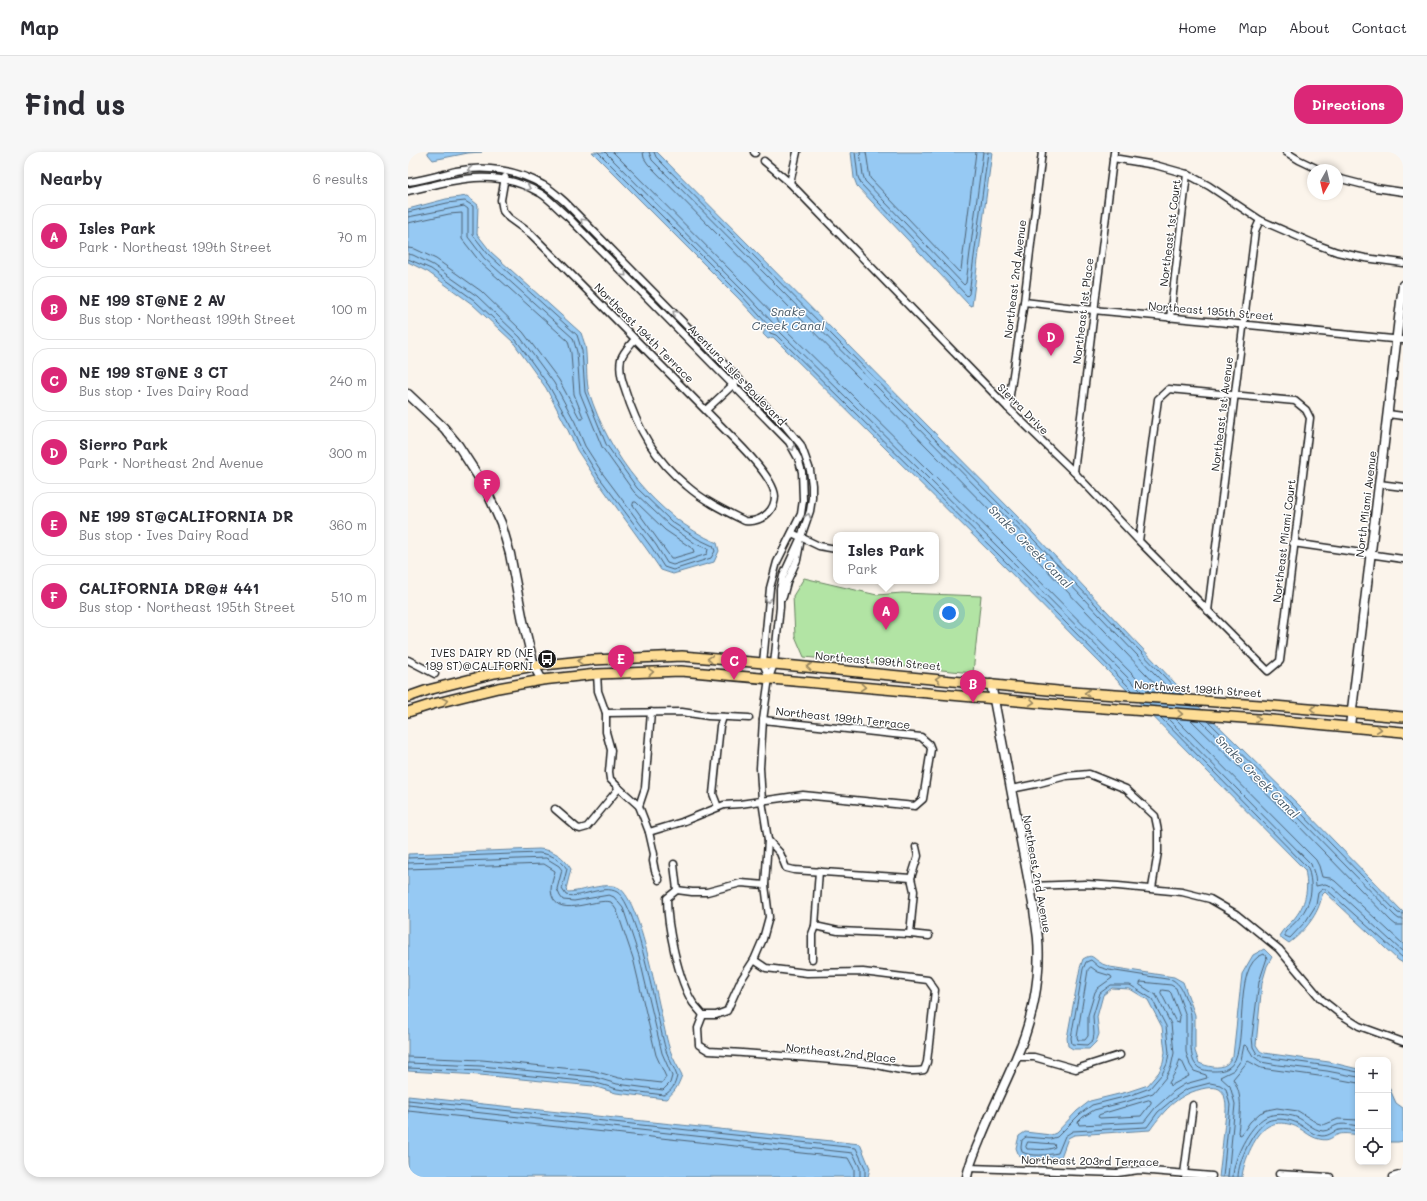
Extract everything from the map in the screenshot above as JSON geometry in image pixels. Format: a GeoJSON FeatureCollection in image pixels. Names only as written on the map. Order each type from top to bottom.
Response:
{"type":"FeatureCollection","features":[{"type":"Feature","properties":{"kind":"main road","name":"Northeast 199th Street"},"geometry":{"type":"LineString","coordinates":[[408,697],[428,690],[494,673],[534,666],[592,660],[682,656],[991,684]]}},
{"type":"Feature","properties":{"kind":"main road"},"geometry":{"type":"LineString","coordinates":[[408,712],[433,704],[498,688],[542,680],[597,674],[681,671],[1141,711],[1350,726],[1403,732]]}},
{"type":"Feature","properties":{"kind":"main road","name":"Northwest 199th Street"},"geometry":{"type":"LineString","coordinates":[[991,684],[1058,691],[1403,717]]}},
{"type":"Feature","properties":{"kind":"street"},"geometry":{"type":"LineString","coordinates":[[790,183],[796,152]]}},
{"type":"Feature","properties":{"kind":"street","name":"Northeast 2nd Avenue"},"geometry":{"type":"LineString","coordinates":[[1008,408],[1024,302],[1042,152]]}},
{"type":"Feature","properties":{"kind":"street"},"geometry":{"type":"LineString","coordinates":[[1286,152],[1307,164]]}},
{"type":"Feature","properties":{"kind":"street"},"geometry":{"type":"LineString","coordinates":[[1114,155],[1187,174],[1209,186],[1260,220],[1337,252],[1365,258],[1403,263]]}},
{"type":"Feature","properties":{"kind":"street","name":"Northeast 1st Place"},"geometry":{"type":"LineString","coordinates":[[1074,472],[1093,310],[1114,155]]}},
{"type":"Feature","properties":{"kind":"street","name":"Sierra Drive"},"geometry":{"type":"LineString","coordinates":[[764,162],[790,183],[1008,408],[1074,472],[1139,541],[1268,671]]}},
{"type":"Feature","properties":{"kind":"street","name":"Aventura Isles Boulevard"},"geometry":{"type":"LineString","coordinates":[[408,182],[468,170],[506,171],[522,175],[544,185],[565,202],[739,379],[801,445],[810,470],[812,498],[810,511],[801,538],[783,576],[780,589],[780,607],[774,664],[769,678]]}},
{"type":"Feature","properties":{"kind":"street","name":"Northeast 194th Terrace"},"geometry":{"type":"LineString","coordinates":[[506,171],[501,200],[503,211],[509,218],[525,229],[539,242],[706,410],[748,454],[769,482],[775,497],[773,506],[769,512],[761,518],[752,522],[745,521],[704,499],[686,486],[653,451],[639,427],[631,407],[621,368],[621,359],[635,339]]}},
{"type":"Feature","properties":{"kind":"street","name":"Northeast 1st Court"},"geometry":{"type":"LineString","coordinates":[[1170,318],[1187,174]]}},
{"type":"Feature","properties":{"kind":"street","name":"Aventura Isles Boulevard"},"geometry":{"type":"LineString","coordinates":[[408,191],[472,177],[493,178],[518,183],[541,194],[568,217],[784,437],[798,458],[802,472],[803,500],[801,514],[777,562],[770,588],[763,663],[769,678]]}},
{"type":"Feature","properties":{"kind":"street"},"geometry":{"type":"LineString","coordinates":[[1343,180],[1376,188],[1403,192]]}},
{"type":"Feature","properties":{"kind":"street","name":"Northeast 1st Avenue"},"geometry":{"type":"LineString","coordinates":[[1208,611],[1255,231],[1260,220]]}},
{"type":"Feature","properties":{"kind":"street","name":"North Miami Avenue"},"geometry":{"type":"LineString","coordinates":[[1350,726],[1388,414],[1400,339],[1403,285]]}},
{"type":"Feature","properties":{"kind":"street","name":"Northeast 195th Street"},"geometry":{"type":"LineString","coordinates":[[1024,302],[1170,318],[1400,339]]}},
{"type":"Feature","properties":{"kind":"street"},"geometry":{"type":"LineString","coordinates":[[706,410],[739,379]]}},
{"type":"Feature","properties":{"kind":"street"},"geometry":{"type":"LineString","coordinates":[[1139,541],[1158,399],[1169,389],[1235,394]]}},
{"type":"Feature","properties":{"kind":"street"},"geometry":{"type":"LineString","coordinates":[[408,394],[444,428],[458,445],[485,487],[501,523],[510,554],[523,621],[534,666],[542,680]]}},
{"type":"Feature","properties":{"kind":"street","name":"Northeast Miami Court"},"geometry":{"type":"LineString","coordinates":[[1235,394],[1295,401],[1306,410],[1310,418],[1280,660],[1268,671]]}},
{"type":"Feature","properties":{"kind":"street"},"geometry":{"type":"LineString","coordinates":[[1388,414],[1403,416]]}},
{"type":"Feature","properties":{"kind":"street"},"geometry":{"type":"LineString","coordinates":[[1379,484],[1403,488]]}},
{"type":"Feature","properties":{"kind":"street"},"geometry":{"type":"LineString","coordinates":[[792,533],[819,546],[833,548]]}},
{"type":"Feature","properties":{"kind":"street"},"geometry":{"type":"LineString","coordinates":[[1294,544],[1403,559]]}},
{"type":"Feature","properties":{"kind":"street"},"geometry":{"type":"LineString","coordinates":[[408,660],[435,674]]}},
{"type":"Feature","properties":{"kind":"street"},"geometry":{"type":"LineString","coordinates":[[597,674],[598,692],[606,714],[606,732],[611,750],[609,772],[610,779],[639,806],[649,832],[654,854],[655,871],[660,880]]}},
{"type":"Feature","properties":{"kind":"street"},"geometry":{"type":"LineString","coordinates":[[765,885],[741,883],[707,892],[677,890],[667,898],[667,912],[679,970],[692,1002],[703,1015],[716,1015],[727,1011],[741,980],[754,960],[763,939],[769,918],[765,885],[768,840],[762,803],[760,768],[763,720],[769,678]]}},
{"type":"Feature","properties":{"kind":"street","name":"Northeast 2nd Avenue"},"geometry":{"type":"LineString","coordinates":[[967,1177],[988,1118],[1026,1032],[1034,1001],[1037,968],[1038,939],[1030,886],[991,684]]}},
{"type":"Feature","properties":{"kind":"street"},"geometry":{"type":"LineString","coordinates":[[639,806],[645,788],[651,712]]}},
{"type":"Feature","properties":{"kind":"street"},"geometry":{"type":"LineString","coordinates":[[606,714],[682,712],[723,717],[749,718]]}},
{"type":"Feature","properties":{"kind":"street"},"geometry":{"type":"LineString","coordinates":[[718,807],[713,794],[720,726],[723,717]]}},
{"type":"Feature","properties":{"kind":"street","name":"Northeast 199th Terrace"},"geometry":{"type":"LineString","coordinates":[[762,803],[803,795],[915,806],[923,799],[931,749],[929,744],[921,737],[763,720]]}},
{"type":"Feature","properties":{"kind":"street"},"geometry":{"type":"LineString","coordinates":[[1011,789],[1066,776],[1089,774],[1126,788],[1155,816],[1158,831],[1158,852],[1152,888]]}},
{"type":"Feature","properties":{"kind":"street"},"geometry":{"type":"LineString","coordinates":[[555,809],[577,828],[584,828],[587,827],[619,788]]}},
{"type":"Feature","properties":{"kind":"street"},"geometry":{"type":"LineString","coordinates":[[649,832],[682,822],[718,807],[727,809],[762,803]]}},
{"type":"Feature","properties":{"kind":"street"},"geometry":{"type":"LineString","coordinates":[[768,840],[780,853],[786,868],[794,870],[911,878]]}},
{"type":"Feature","properties":{"kind":"street"},"geometry":{"type":"LineString","coordinates":[[910,934],[914,891],[911,878],[918,856],[916,847]]}},
{"type":"Feature","properties":{"kind":"street"},"geometry":{"type":"LineString","coordinates":[[674,864],[677,890]]}},
{"type":"Feature","properties":{"kind":"street"},"geometry":{"type":"LineString","coordinates":[[812,960],[812,934],[815,926],[819,871]]}},
{"type":"Feature","properties":{"kind":"street"},"geometry":{"type":"LineString","coordinates":[[1030,886],[1086,884],[1152,888],[1182,892],[1210,899],[1236,914],[1279,949],[1321,1000],[1359,1026],[1403,1042]]}},
{"type":"Feature","properties":{"kind":"street"},"geometry":{"type":"LineString","coordinates":[[815,926],[838,931],[929,936]]}},
{"type":"Feature","properties":{"kind":"street","name":"Northeast 2nd Place"},"geometry":{"type":"LineString","coordinates":[[703,1015],[698,1028],[699,1045],[709,1051],[872,1064],[914,1072],[924,1070],[927,1062],[935,990],[928,980],[863,972],[807,973],[766,968],[754,960]]}},
{"type":"Feature","properties":{"kind":"street"},"geometry":{"type":"LineString","coordinates":[[1016,1057],[1034,1057],[1076,1069],[1120,1055]]}},
{"type":"Feature","properties":{"kind":"street"},"geometry":{"type":"LineString","coordinates":[[1184,1174],[1193,1104]]}},
{"type":"Feature","properties":{"kind":"street","name":"Northeast 203rd Terrace"},"geometry":{"type":"LineString","coordinates":[[969,1168],[1117,1173],[1139,1170],[1212,1176]]}},
{"type":"Feature","properties":{"kind":"street"},"geometry":{"type":"LineString","coordinates":[[1279,1174],[1330,1177]]}},
{"type":"Feature","properties":{"kind":"street"},"geometry":{"type":"LineString","coordinates":[[1392,1177],[1403,1174]]}},
{"type":"Feature","properties":{"kind":"green space"},"geometry":{"type":"Polygon","coordinates":[[[804,578],[877,595],[902,593],[981,596],[973,673],[804,657],[795,636],[793,596],[804,578]]]}},
{"type":"Feature","properties":{"kind":"water"},"geometry":{"type":"Polygon","coordinates":[[[428,152],[482,152],[468,153],[433,160],[428,152]]]}},
{"type":"Feature","properties":{"kind":"water","name":"Snake Creek Canal"},"geometry":{"type":"Polygon","coordinates":[[[592,152],[657,152],[1016,515],[1175,683],[1303,809],[1403,912],[1403,963],[1325,892],[1322,895],[1318,909],[1314,916],[1300,934],[1289,943],[1279,936],[1293,920],[1304,903],[1307,884],[1305,870],[995,557],[773,337],[768,339],[763,334],[766,328],[739,299],[592,152]]]}},
{"type":"Feature","properties":{"kind":"water"},"geometry":{"type":"Polygon","coordinates":[[[851,152],[992,152],[972,306],[969,305],[857,186],[854,178],[851,152]]]}},
{"type":"Feature","properties":{"kind":"water"},"geometry":{"type":"Polygon","coordinates":[[[467,196],[478,205],[477,234],[491,252],[581,333],[586,350],[589,392],[609,439],[622,461],[655,500],[674,517],[717,543],[719,551],[714,562],[673,574],[661,570],[577,450],[546,388],[513,342],[472,304],[428,272],[408,262],[408,209],[446,199],[467,196]]]}},
{"type":"Feature","properties":{"kind":"water"},"geometry":{"type":"Polygon","coordinates":[[[539,849],[558,854],[571,869],[566,889],[567,892],[601,886],[614,886],[619,888],[628,898],[636,915],[650,963],[670,1050],[682,1075],[672,1094],[666,1099],[616,1093],[593,1086],[480,1075],[408,1071],[408,854],[539,849]]]}},
{"type":"Feature","properties":{"kind":"water"},"geometry":{"type":"Polygon","coordinates":[[[1264,949],[1272,957],[1267,966],[1262,983],[1256,1045],[1260,1051],[1264,1053],[1329,1062],[1355,1068],[1355,1135],[1342,1134],[1323,1140],[1315,1138],[1292,1125],[1276,1123],[1265,1128],[1255,1140],[1245,1164],[1242,1177],[1219,1177],[1226,1104],[1223,1092],[1221,1090],[1217,1088],[1206,1088],[1196,1090],[1180,1098],[1161,1115],[1150,1130],[1074,1135],[1068,1138],[1061,1157],[1034,1159],[1019,1156],[1016,1148],[1019,1136],[1025,1132],[1051,1135],[1056,1133],[1077,1111],[1090,1101],[1148,1085],[1159,1072],[1163,1063],[1165,1052],[1162,1027],[1148,1000],[1130,989],[1112,988],[1103,995],[1097,1017],[1099,1034],[1096,1042],[1089,1049],[1073,1049],[1068,1046],[1067,1038],[1083,959],[1091,956],[1102,964],[1110,967],[1174,977],[1183,982],[1195,1015],[1195,1051],[1199,1063],[1220,1067],[1227,1064],[1233,1056],[1242,974],[1253,955],[1264,949]]]}},
{"type":"Feature","properties":{"kind":"water"},"geometry":{"type":"Polygon","coordinates":[[[1391,1092],[1396,1103],[1403,1108],[1403,1141],[1391,1142],[1391,1092]]]}},
{"type":"Feature","properties":{"kind":"water"},"geometry":{"type":"Polygon","coordinates":[[[408,1096],[860,1144],[870,1168],[868,1177],[408,1177],[408,1096]]]}},
{"type":"Feature","properties":{"kind":"place","name":"Sierro Park"},"geometry":{"type":"Point","coordinates":[1051,356]}},
{"type":"Feature","properties":{"kind":"place","name":"CALIFORNIA DR@# 441"},"geometry":{"type":"Point","coordinates":[487,503]}},
{"type":"Feature","properties":{"kind":"place","name":"Isles Park"},"geometry":{"type":"Point","coordinates":[886,630]}},
{"type":"Feature","properties":{"kind":"place","name":"IVES DAIRY RD (NE 199 ST)@CALIFORNI"},"geometry":{"type":"Point","coordinates":[547,659]}},
{"type":"Feature","properties":{"kind":"place","name":"NE 199 ST@CALIFORNIA DR"},"geometry":{"type":"Point","coordinates":[621,678]}},
{"type":"Feature","properties":{"kind":"place","name":"NE 199 ST@NE 3 CT"},"geometry":{"type":"Point","coordinates":[734,680]}},
{"type":"Feature","properties":{"kind":"place","name":"NE 199 ST@NE 2 AV"},"geometry":{"type":"Point","coordinates":[973,703]}}]}
